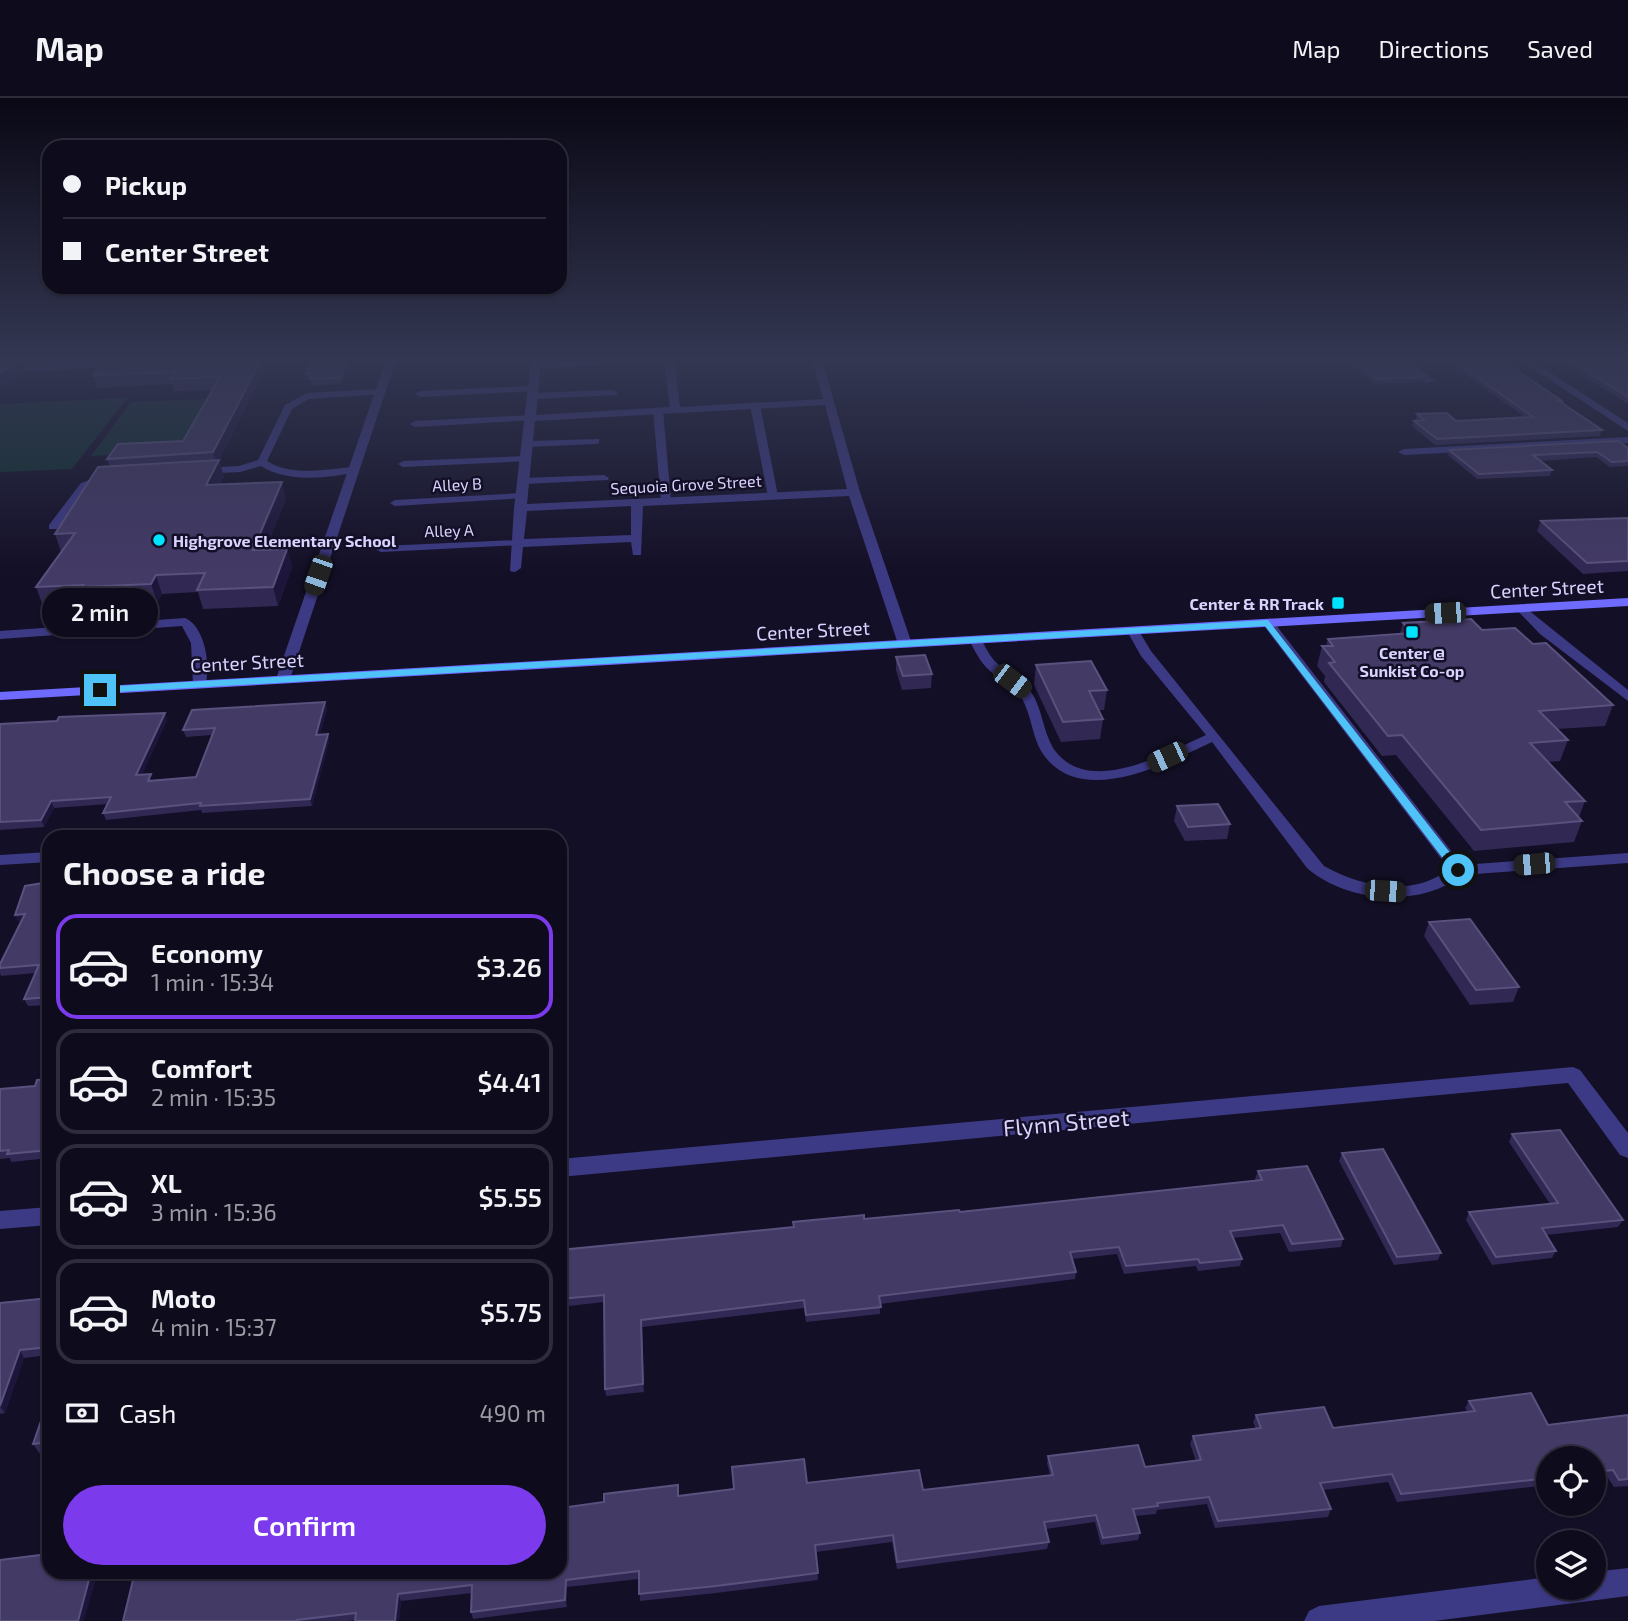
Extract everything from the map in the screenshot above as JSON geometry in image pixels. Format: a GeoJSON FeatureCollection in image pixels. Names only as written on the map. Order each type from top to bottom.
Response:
{"type":"FeatureCollection","features":[{"type":"Feature","properties":{"kind":"main road","name":"Center Street"},"geometry":{"type":"LineString","coordinates":[[0,696],[1628,602]]}},
{"type":"Feature","properties":{"kind":"street"},"geometry":{"type":"LineString","coordinates":[[283,679],[367,431]]}},
{"type":"Feature","properties":{"kind":"street"},"geometry":{"type":"LineString","coordinates":[[515,568],[529,431]]}},
{"type":"Feature","properties":{"kind":"street"},"geometry":{"type":"LineString","coordinates":[[838,431],[854,492],[905,644]]}},
{"type":"Feature","properties":{"kind":"street"},"geometry":{"type":"LineString","coordinates":[[1404,452],[1628,440]]}},
{"type":"Feature","properties":{"kind":"street","name":"Sequoia Grove Street"},"geometry":{"type":"LineString","coordinates":[[521,502],[637,502],[854,492]]}},
{"type":"Feature","properties":{"kind":"street"},"geometry":{"type":"LineString","coordinates":[[637,502],[637,552]]}},
{"type":"Feature","properties":{"kind":"street"},"geometry":{"type":"LineString","coordinates":[[518,543],[637,538]]}},
{"type":"Feature","properties":{"kind":"street"},"geometry":{"type":"LineString","coordinates":[[0,860],[42,857]]}},
{"type":"Feature","properties":{"kind":"street","name":"Flynn Street"},"geometry":{"type":"LineString","coordinates":[[567,1167],[1573,1075],[1628,1149]]}},
{"type":"Feature","properties":{"kind":"street"},"geometry":{"type":"LineString","coordinates":[[0,1220],[42,1217]]}},
{"type":"Feature","properties":{"kind":"street"},"geometry":{"type":"LineString","coordinates":[[1606,1585],[1628,1582]]}},
{"type":"Feature","properties":{"kind":"street"},"geometry":{"type":"LineString","coordinates":[[1320,1621],[1536,1593]]}},
{"type":"Feature","properties":{"kind":"lane"},"geometry":{"type":"LineString","coordinates":[[186,472],[240,469],[262,462],[277,431]]}},
{"type":"Feature","properties":{"kind":"lane"},"geometry":{"type":"LineString","coordinates":[[660,431],[666,501]]}},
{"type":"Feature","properties":{"kind":"lane"},"geometry":{"type":"LineString","coordinates":[[760,431],[773,496]]}},
{"type":"Feature","properties":{"kind":"lane"},"geometry":{"type":"LineString","coordinates":[[528,444],[596,441]]}},
{"type":"Feature","properties":{"kind":"lane"},"geometry":{"type":"LineString","coordinates":[[403,464],[526,459]]}},
{"type":"Feature","properties":{"kind":"lane"},"geometry":{"type":"LineString","coordinates":[[262,462],[271,470],[281,471],[354,470]]}},
{"type":"Feature","properties":{"kind":"lane"},"geometry":{"type":"LineString","coordinates":[[54,527],[85,485],[118,477]]}},
{"type":"Feature","properties":{"kind":"lane"},"geometry":{"type":"LineString","coordinates":[[523,481],[604,478]]}},
{"type":"Feature","properties":{"kind":"lane","name":"Alley B"},"geometry":{"type":"LineString","coordinates":[[395,503],[521,502]]}},
{"type":"Feature","properties":{"kind":"lane","name":"Alley A"},"geometry":{"type":"LineString","coordinates":[[381,549],[518,543]]}},
{"type":"Feature","properties":{"kind":"lane"},"geometry":{"type":"LineString","coordinates":[[1521,608],[1544,631],[1628,697]]}},
{"type":"Feature","properties":{"kind":"lane"},"geometry":{"type":"LineString","coordinates":[[0,635],[185,622],[195,632],[198,643],[200,684]]}},
{"type":"Feature","properties":{"kind":"lane"},"geometry":{"type":"LineString","coordinates":[[1268,623],[1458,870]]}},
{"type":"Feature","properties":{"kind":"lane"},"geometry":{"type":"LineString","coordinates":[[1133,631],[1318,869],[1371,890],[1399,892],[1429,888],[1448,880],[1458,870],[1628,858]]}},
{"type":"Feature","properties":{"kind":"lane"},"geometry":{"type":"LineString","coordinates":[[975,640],[989,663],[1024,690],[1032,704],[1049,752],[1061,766],[1077,773],[1114,776],[1143,768],[1214,736]]}},
{"type":"Feature","properties":{"kind":"green space"},"geometry":{"type":"Polygon","coordinates":[[[0,431],[101,431],[72,469],[0,472],[0,431]]]}},
{"type":"Feature","properties":{"kind":"green space"},"geometry":{"type":"Polygon","coordinates":[[[109,431],[192,431],[179,452],[91,456],[109,431]]]}},
{"type":"Feature","properties":{"kind":"building"},"geometry":{"type":"Polygon","coordinates":[[[189,431],[224,431],[213,452],[107,459],[118,444],[183,441],[189,431]]]}},
{"type":"Feature","properties":{"kind":"building"},"geometry":{"type":"Polygon","coordinates":[[[1427,431],[1582,431],[1437,439],[1427,431]]]}},
{"type":"Feature","properties":{"kind":"building"},"geometry":{"type":"Polygon","coordinates":[[[1618,441],[1628,448],[1628,461],[1612,462],[1597,452],[1533,455],[1552,470],[1479,474],[1449,450],[1618,441]]]}},
{"type":"Feature","properties":{"kind":"building"},"geometry":{"type":"Polygon","coordinates":[[[219,460],[206,485],[282,482],[253,550],[287,549],[273,587],[197,590],[205,573],[156,575],[151,584],[36,587],[75,533],[55,534],[98,467],[219,460]]]}},
{"type":"Feature","properties":{"kind":"building"},"geometry":{"type":"Polygon","coordinates":[[[1628,518],[1628,561],[1587,563],[1541,521],[1628,518]]]}},
{"type":"Feature","properties":{"kind":"building"},"geometry":{"type":"Polygon","coordinates":[[[1471,619],[1482,630],[1515,628],[1533,644],[1546,643],[1613,705],[1539,711],[1568,740],[1530,743],[1585,801],[1565,802],[1582,821],[1481,830],[1402,735],[1388,736],[1329,663],[1335,662],[1322,646],[1333,646],[1328,639],[1412,633],[1403,623],[1471,619]]]}},
{"type":"Feature","properties":{"kind":"building"},"geometry":{"type":"Polygon","coordinates":[[[925,655],[932,674],[903,676],[896,657],[925,655]]]}},
{"type":"Feature","properties":{"kind":"building"},"geometry":{"type":"Polygon","coordinates":[[[1091,661],[1107,690],[1089,691],[1103,719],[1063,722],[1036,665],[1091,661]]]}},
{"type":"Feature","properties":{"kind":"building"},"geometry":{"type":"Polygon","coordinates":[[[325,702],[316,735],[328,734],[310,799],[200,806],[201,803],[103,813],[111,797],[51,801],[41,820],[0,822],[0,724],[57,721],[59,717],[165,713],[136,775],[151,774],[148,781],[196,777],[215,728],[183,730],[192,710],[325,702]]]}},
{"type":"Feature","properties":{"kind":"building"},"geometry":{"type":"Polygon","coordinates":[[[1218,804],[1230,824],[1188,827],[1177,806],[1218,804]]]}},
{"type":"Feature","properties":{"kind":"building"},"geometry":{"type":"Polygon","coordinates":[[[42,883],[42,998],[24,999],[39,965],[0,968],[0,964],[25,914],[15,915],[25,886],[42,883]]]}},
{"type":"Feature","properties":{"kind":"building"},"geometry":{"type":"Polygon","coordinates":[[[1470,919],[1519,987],[1476,990],[1429,922],[1470,919]]]}},
{"type":"Feature","properties":{"kind":"building"},"geometry":{"type":"Polygon","coordinates":[[[37,1080],[42,1080],[42,1151],[7,1154],[9,1150],[0,1151],[0,1089],[35,1086],[37,1080]]]}},
{"type":"Feature","properties":{"kind":"building"},"geometry":{"type":"Polygon","coordinates":[[[1560,1130],[1623,1220],[1542,1228],[1556,1251],[1496,1257],[1469,1212],[1558,1203],[1512,1134],[1560,1130]]]}},
{"type":"Feature","properties":{"kind":"building"},"geometry":{"type":"Polygon","coordinates":[[[1383,1149],[1441,1253],[1397,1257],[1342,1153],[1383,1149]]]}},
{"type":"Feature","properties":{"kind":"building"},"geometry":{"type":"Polygon","coordinates":[[[1307,1166],[1343,1239],[1292,1244],[1283,1225],[1230,1231],[1242,1259],[1200,1263],[1198,1259],[1126,1266],[1119,1247],[1070,1252],[1076,1272],[879,1296],[881,1307],[806,1315],[804,1300],[641,1320],[643,1384],[605,1389],[604,1295],[567,1298],[567,1249],[794,1227],[793,1222],[864,1215],[864,1219],[960,1212],[1262,1180],[1258,1171],[1307,1166]]]}},
{"type":"Feature","properties":{"kind":"building"},"geometry":{"type":"Polygon","coordinates":[[[42,1299],[42,1348],[20,1350],[0,1406],[0,1303],[42,1299]]]}},
{"type":"Feature","properties":{"kind":"building"},"geometry":{"type":"Polygon","coordinates":[[[1531,1393],[1548,1425],[1628,1415],[1628,1479],[1619,1480],[1613,1470],[1606,1471],[1606,1446],[1536,1446],[1536,1479],[1401,1494],[1392,1474],[1320,1483],[1331,1509],[1218,1521],[1209,1497],[1157,1503],[1158,1506],[1133,1509],[1140,1533],[1103,1538],[1096,1515],[1044,1522],[1049,1542],[897,1562],[893,1535],[815,1545],[818,1573],[716,1586],[639,1594],[639,1571],[566,1580],[565,1600],[471,1612],[472,1585],[398,1594],[395,1621],[355,1621],[356,1613],[297,1621],[123,1621],[133,1579],[567,1579],[567,1507],[604,1502],[604,1494],[678,1485],[678,1496],[734,1489],[732,1467],[804,1459],[807,1483],[919,1470],[923,1490],[1053,1475],[1048,1456],[1138,1445],[1145,1467],[1201,1460],[1193,1436],[1261,1428],[1256,1415],[1324,1407],[1333,1428],[1475,1411],[1469,1401],[1531,1393]]]}},
{"type":"Feature","properties":{"kind":"building"},"geometry":{"type":"Polygon","coordinates":[[[42,1418],[42,1443],[33,1444],[42,1418]]]}},
{"type":"Feature","properties":{"kind":"building"},"geometry":{"type":"Polygon","coordinates":[[[42,1555],[42,1579],[89,1579],[78,1621],[0,1621],[0,1560],[42,1555]]]}},
{"type":"Feature","properties":{"kind":"place","name":"Highgrove Elementary School"},"geometry":{"type":"Point","coordinates":[159,540]}},
{"type":"Feature","properties":{"kind":"place","name":"Center & RR Track"},"geometry":{"type":"Point","coordinates":[1338,603]}},
{"type":"Feature","properties":{"kind":"place","name":"Center @ Sunkist Co-op"},"geometry":{"type":"Point","coordinates":[1412,632]}},
{"type":"Feature","properties":{"kind":"route"},"geometry":{"type":"LineString","coordinates":[[100,690],[1268,623],[1458,870]]}}]}
